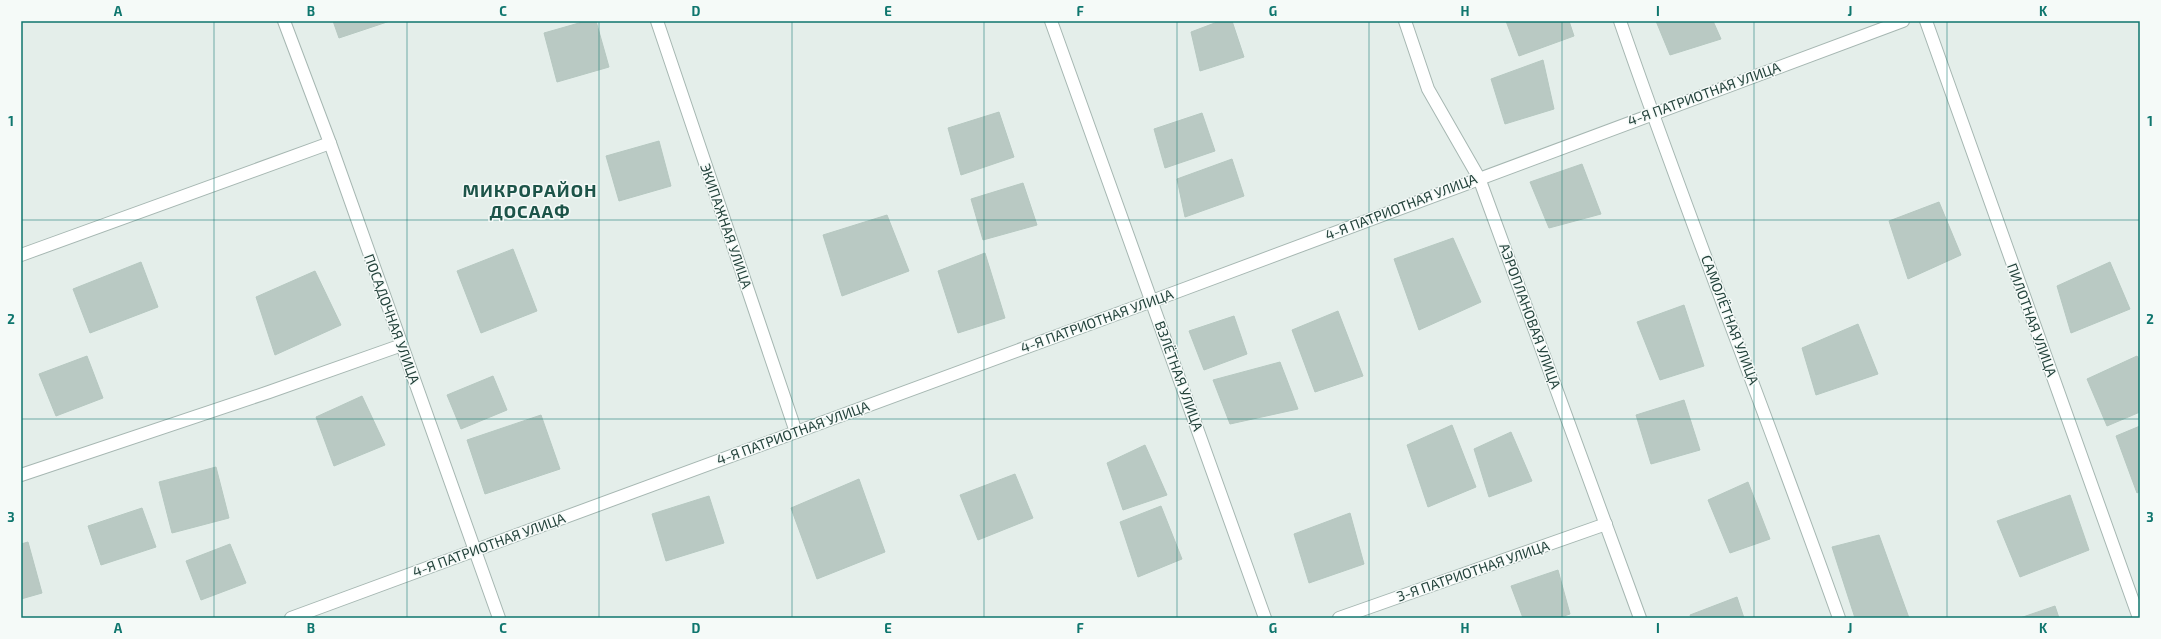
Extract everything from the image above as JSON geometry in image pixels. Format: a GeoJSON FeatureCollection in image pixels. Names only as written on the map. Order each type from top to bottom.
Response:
{"type":"FeatureCollection","features":[{"type":"Feature","properties":{"kind":"street","name":"ПОСАДОЧНАЯ УЛИЦА"},"geometry":{"type":"LineString","coordinates":[[284,21],[330,143],[499,618]]}},
{"type":"Feature","properties":{"kind":"street","name":"ЭКИПАЖНАЯ УЛИЦА"},"geometry":{"type":"LineString","coordinates":[[657,21],[796,432]]}},
{"type":"Feature","properties":{"kind":"street","name":"ВЗЛЁТНАЯ УЛИЦА"},"geometry":{"type":"LineString","coordinates":[[1051,21],[1265,618]]}},
{"type":"Feature","properties":{"kind":"street","name":"АЭРОПЛАНОВАЯ УЛИЦА"},"geometry":{"type":"LineString","coordinates":[[1405,21],[1428,89],[1479,178],[1640,618]]}},
{"type":"Feature","properties":{"kind":"street","name":"САМОЛЁТНАЯ УЛИЦА"},"geometry":{"type":"LineString","coordinates":[[1620,21],[1652,113],[1798,502],[1839,618]]}},
{"type":"Feature","properties":{"kind":"street","name":"4-Я ПАТРИОТНАЯ УЛИЦА"},"geometry":{"type":"LineString","coordinates":[[291,618],[1152,301],[1652,113],[1903,21]]}},
{"type":"Feature","properties":{"kind":"street","name":"ПИЛОТНАЯ УЛИЦА"},"geometry":{"type":"LineString","coordinates":[[1926,21],[2139,618]]}},
{"type":"Feature","properties":{"kind":"street"},"geometry":{"type":"LineString","coordinates":[[21,255],[330,143]]}},
{"type":"Feature","properties":{"kind":"street"},"geometry":{"type":"LineString","coordinates":[[21,475],[269,392],[402,345]]}},
{"type":"Feature","properties":{"kind":"street","name":"3-Я ПАТРИОТНАЯ УЛИЦА"},"geometry":{"type":"LineString","coordinates":[[1339,618],[1606,524]]}},
{"type":"Feature","properties":{"kind":"building"},"geometry":{"type":"Polygon","coordinates":[[[333,21],[390,21],[339,38],[333,21]]]}},
{"type":"Feature","properties":{"kind":"building"},"geometry":{"type":"Polygon","coordinates":[[[586,21],[596,21],[609,67],[557,82],[544,33],[586,21]]]}},
{"type":"Feature","properties":{"kind":"building"},"geometry":{"type":"Polygon","coordinates":[[[1220,21],[1232,21],[1244,57],[1200,71],[1191,32],[1220,21]]]}},
{"type":"Feature","properties":{"kind":"building"},"geometry":{"type":"Polygon","coordinates":[[[1506,21],[1569,21],[1574,36],[1519,56],[1506,21]]]}},
{"type":"Feature","properties":{"kind":"building"},"geometry":{"type":"Polygon","coordinates":[[[1656,21],[1713,21],[1721,39],[1670,55],[1656,21]]]}},
{"type":"Feature","properties":{"kind":"building"},"geometry":{"type":"Polygon","coordinates":[[[1543,60],[1554,109],[1505,124],[1491,79],[1543,60]]]}},
{"type":"Feature","properties":{"kind":"building"},"geometry":{"type":"Polygon","coordinates":[[[999,112],[1014,157],[961,175],[948,128],[999,112]]]}},
{"type":"Feature","properties":{"kind":"building"},"geometry":{"type":"Polygon","coordinates":[[[1202,113],[1215,151],[1165,168],[1154,129],[1202,113]]]}},
{"type":"Feature","properties":{"kind":"building"},"geometry":{"type":"Polygon","coordinates":[[[659,141],[671,186],[619,201],[606,156],[659,141]]]}},
{"type":"Feature","properties":{"kind":"building"},"geometry":{"type":"Polygon","coordinates":[[[1232,159],[1244,196],[1185,217],[1177,179],[1232,159]]]}},
{"type":"Feature","properties":{"kind":"building"},"geometry":{"type":"Polygon","coordinates":[[[1582,164],[1601,214],[1549,228],[1530,182],[1582,164]]]}},
{"type":"Feature","properties":{"kind":"building"},"geometry":{"type":"Polygon","coordinates":[[[1023,183],[1037,225],[983,240],[971,199],[1023,183]]]}},
{"type":"Feature","properties":{"kind":"building"},"geometry":{"type":"Polygon","coordinates":[[[1939,202],[1961,255],[1908,279],[1889,221],[1939,202]]]}},
{"type":"Feature","properties":{"kind":"building"},"geometry":{"type":"Polygon","coordinates":[[[887,215],[909,271],[842,296],[823,235],[887,215]]]}},
{"type":"Feature","properties":{"kind":"building"},"geometry":{"type":"Polygon","coordinates":[[[1453,238],[1481,302],[1419,330],[1394,259],[1453,238]]]}},
{"type":"Feature","properties":{"kind":"building"},"geometry":{"type":"Polygon","coordinates":[[[513,249],[537,311],[481,333],[457,271],[513,249]]]}},
{"type":"Feature","properties":{"kind":"building"},"geometry":{"type":"Polygon","coordinates":[[[985,253],[1005,318],[958,333],[938,271],[985,253]]]}},
{"type":"Feature","properties":{"kind":"building"},"geometry":{"type":"Polygon","coordinates":[[[141,262],[158,307],[90,333],[73,289],[141,262]]]}},
{"type":"Feature","properties":{"kind":"building"},"geometry":{"type":"Polygon","coordinates":[[[2110,262],[2130,309],[2071,333],[2057,286],[2110,262]]]}},
{"type":"Feature","properties":{"kind":"building"},"geometry":{"type":"Polygon","coordinates":[[[315,271],[341,325],[275,355],[256,297],[315,271]]]}},
{"type":"Feature","properties":{"kind":"building"},"geometry":{"type":"Polygon","coordinates":[[[1684,305],[1704,366],[1660,380],[1637,322],[1684,305]]]}},
{"type":"Feature","properties":{"kind":"building"},"geometry":{"type":"Polygon","coordinates":[[[1338,311],[1363,376],[1315,392],[1292,330],[1338,311]]]}},
{"type":"Feature","properties":{"kind":"building"},"geometry":{"type":"Polygon","coordinates":[[[1234,316],[1247,354],[1204,370],[1189,331],[1234,316]]]}},
{"type":"Feature","properties":{"kind":"building"},"geometry":{"type":"Polygon","coordinates":[[[1858,324],[1878,374],[1816,395],[1802,348],[1858,324]]]}},
{"type":"Feature","properties":{"kind":"building"},"geometry":{"type":"Polygon","coordinates":[[[87,356],[103,398],[56,416],[39,374],[87,356]]]}},
{"type":"Feature","properties":{"kind":"building"},"geometry":{"type":"Polygon","coordinates":[[[2137,356],[2140,361],[2140,412],[2107,426],[2087,379],[2137,356]]]}},
{"type":"Feature","properties":{"kind":"building"},"geometry":{"type":"Polygon","coordinates":[[[1280,362],[1298,409],[1230,424],[1213,380],[1280,362]]]}},
{"type":"Feature","properties":{"kind":"building"},"geometry":{"type":"Polygon","coordinates":[[[493,376],[507,410],[461,429],[447,395],[493,376]]]}},
{"type":"Feature","properties":{"kind":"building"},"geometry":{"type":"Polygon","coordinates":[[[362,396],[385,445],[334,466],[316,417],[362,396]]]}},
{"type":"Feature","properties":{"kind":"building"},"geometry":{"type":"Polygon","coordinates":[[[1684,400],[1700,450],[1651,464],[1636,415],[1684,400]]]}},
{"type":"Feature","properties":{"kind":"building"},"geometry":{"type":"Polygon","coordinates":[[[541,415],[560,469],[485,494],[467,440],[541,415]]]}},
{"type":"Feature","properties":{"kind":"building"},"geometry":{"type":"Polygon","coordinates":[[[1452,425],[1476,487],[1428,507],[1407,445],[1452,425]]]}},
{"type":"Feature","properties":{"kind":"building"},"geometry":{"type":"Polygon","coordinates":[[[2140,426],[2140,491],[2137,493],[2116,436],[2140,426]]]}},
{"type":"Feature","properties":{"kind":"building"},"geometry":{"type":"Polygon","coordinates":[[[1511,432],[1532,481],[1489,497],[1474,449],[1511,432]]]}},
{"type":"Feature","properties":{"kind":"building"},"geometry":{"type":"Polygon","coordinates":[[[1145,445],[1167,495],[1123,510],[1107,463],[1145,445]]]}},
{"type":"Feature","properties":{"kind":"building"},"geometry":{"type":"Polygon","coordinates":[[[216,467],[229,518],[172,533],[159,482],[216,467]]]}},
{"type":"Feature","properties":{"kind":"building"},"geometry":{"type":"Polygon","coordinates":[[[1015,474],[1033,518],[978,540],[960,495],[1015,474]]]}},
{"type":"Feature","properties":{"kind":"building"},"geometry":{"type":"Polygon","coordinates":[[[859,479],[885,552],[817,579],[791,508],[859,479]]]}},
{"type":"Feature","properties":{"kind":"building"},"geometry":{"type":"Polygon","coordinates":[[[1748,482],[1770,539],[1730,553],[1708,500],[1748,482]]]}},
{"type":"Feature","properties":{"kind":"building"},"geometry":{"type":"Polygon","coordinates":[[[2070,495],[2089,550],[2020,577],[1997,521],[2070,495]]]}},
{"type":"Feature","properties":{"kind":"building"},"geometry":{"type":"Polygon","coordinates":[[[709,496],[724,543],[666,561],[652,514],[709,496]]]}},
{"type":"Feature","properties":{"kind":"building"},"geometry":{"type":"Polygon","coordinates":[[[1161,506],[1182,559],[1138,577],[1120,522],[1161,506]]]}},
{"type":"Feature","properties":{"kind":"building"},"geometry":{"type":"Polygon","coordinates":[[[142,508],[156,547],[101,565],[88,526],[142,508]]]}},
{"type":"Feature","properties":{"kind":"building"},"geometry":{"type":"Polygon","coordinates":[[[1350,513],[1364,564],[1309,583],[1294,534],[1350,513]]]}},
{"type":"Feature","properties":{"kind":"building"},"geometry":{"type":"Polygon","coordinates":[[[1879,535],[1909,618],[1855,618],[1832,547],[1879,535]]]}},
{"type":"Feature","properties":{"kind":"building"},"geometry":{"type":"Polygon","coordinates":[[[28,542],[42,593],[21,599],[21,544],[28,542]]]}},
{"type":"Feature","properties":{"kind":"building"},"geometry":{"type":"Polygon","coordinates":[[[230,544],[246,583],[201,600],[186,561],[230,544]]]}},
{"type":"Feature","properties":{"kind":"building"},"geometry":{"type":"Polygon","coordinates":[[[1558,570],[1570,614],[1558,618],[1523,618],[1511,586],[1558,570]]]}},
{"type":"Feature","properties":{"kind":"building"},"geometry":{"type":"Polygon","coordinates":[[[1737,597],[1744,618],[1691,618],[1690,615],[1737,597]]]}},
{"type":"Feature","properties":{"kind":"building"},"geometry":{"type":"Polygon","coordinates":[[[2055,606],[2059,618],[2020,618],[2055,606]]]}},
{"type":"Feature","properties":{"kind":"district","name":"МИКРОРАЙОН ДОСААФ"},"geometry":{"type":"Point","coordinates":[530,201]}}]}
